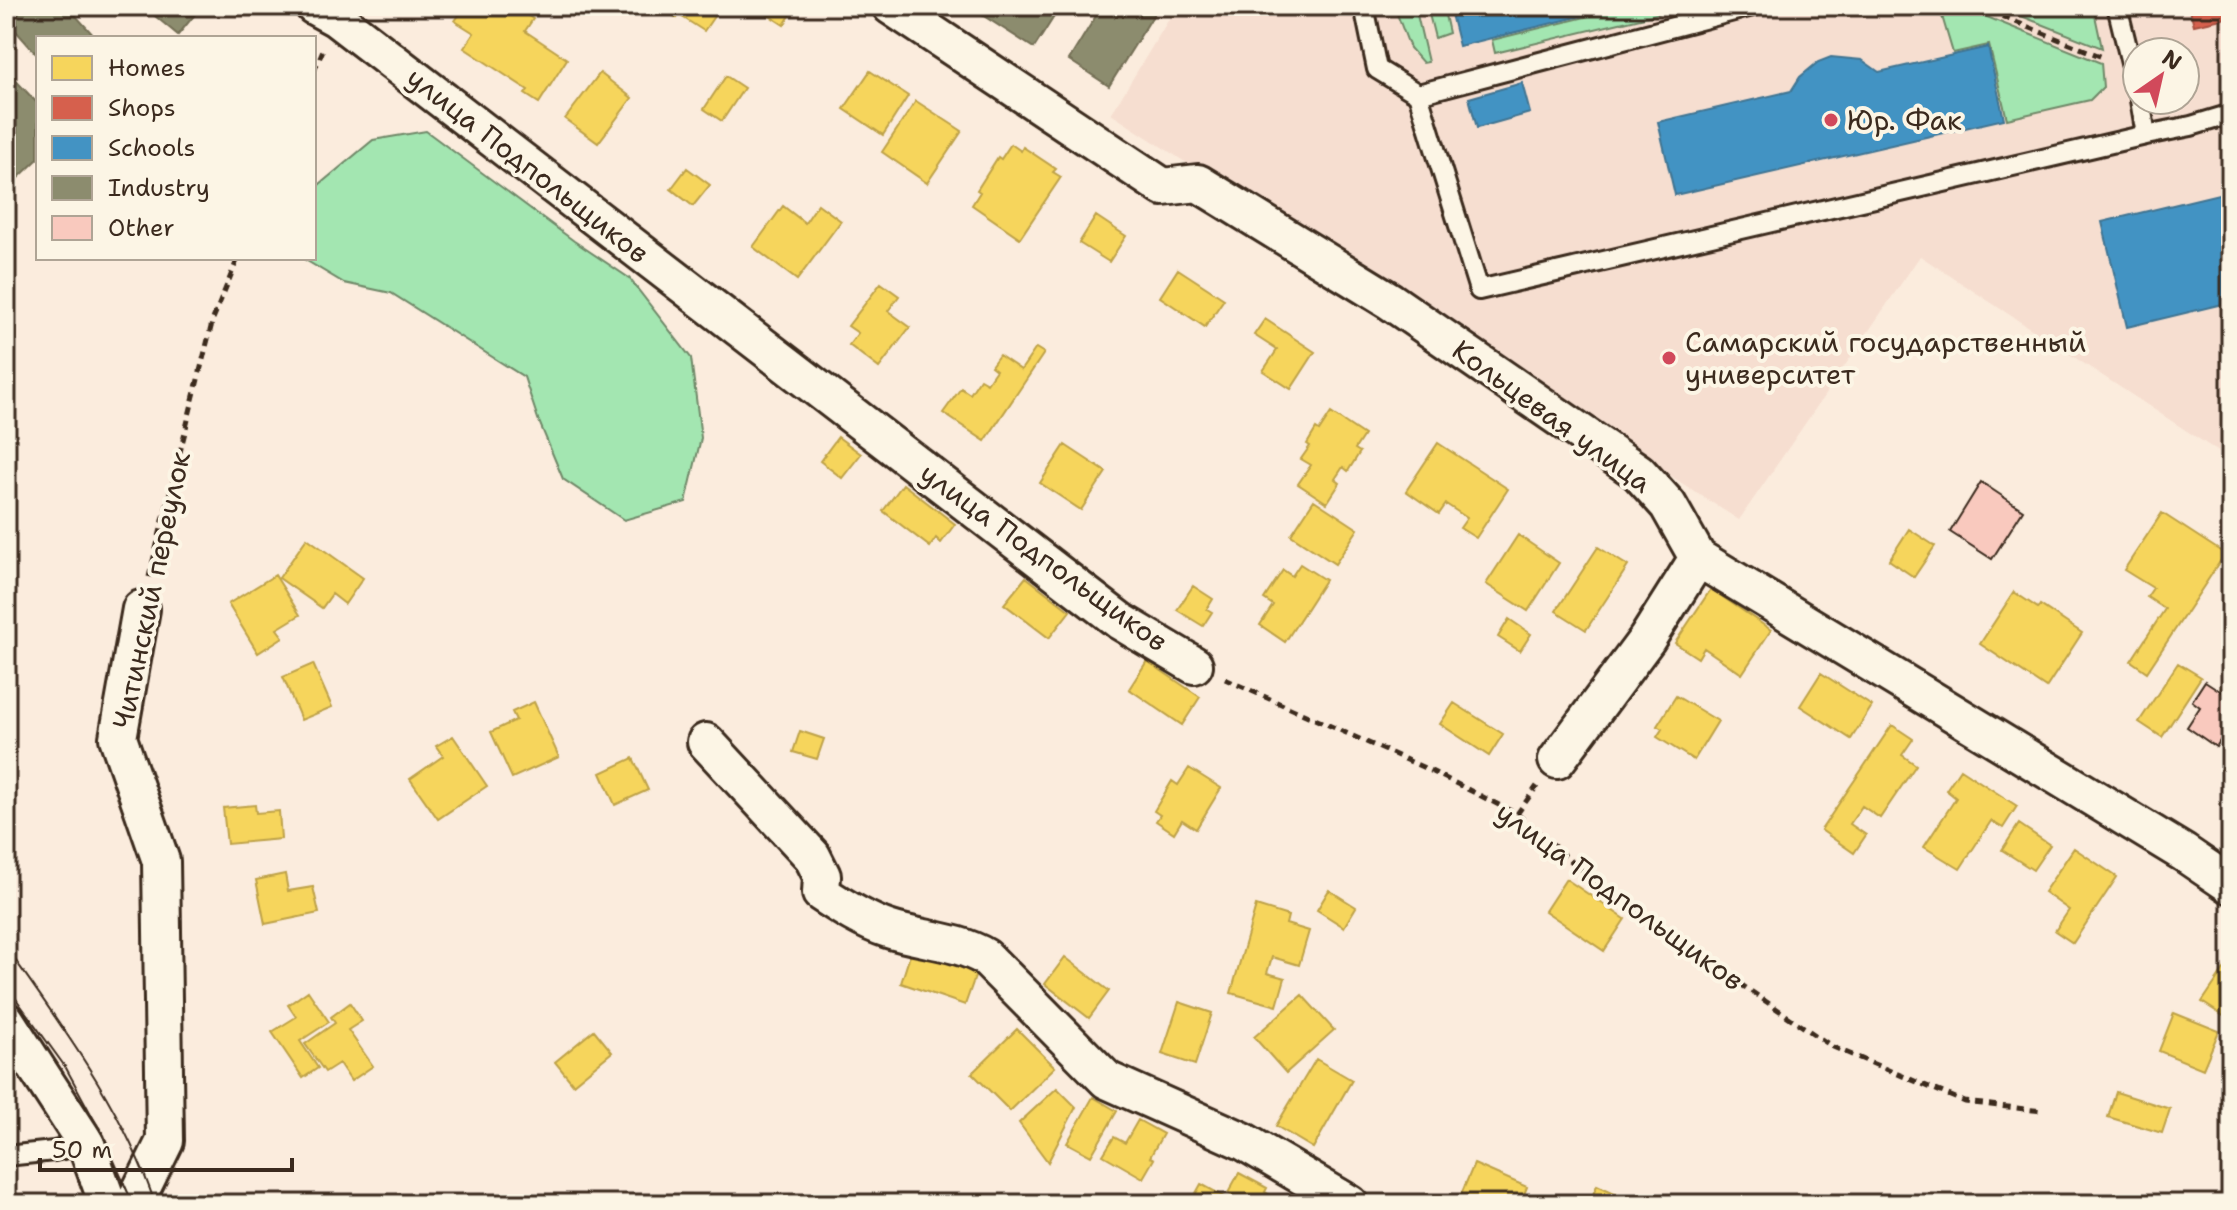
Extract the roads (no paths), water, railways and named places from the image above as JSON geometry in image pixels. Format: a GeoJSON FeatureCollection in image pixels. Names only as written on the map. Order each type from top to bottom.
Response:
{"type":"FeatureCollection","features":[{"type":"Feature","properties":{"kind":"street","name":"Кольцевая улица"},"geometry":{"type":"LineString","coordinates":[[891,6],[1163,187],[1198,183],[1390,301],[1638,472],[1668,505],[1698,558],[2184,853],[2231,885]]}},
{"type":"Feature","properties":{"kind":"street","name":"улица Подпольщиков"},"geometry":{"type":"LineString","coordinates":[[335,10],[1120,621],[1194,665]]}},
{"type":"Feature","properties":{"kind":"street"},"geometry":{"type":"LineString","coordinates":[[1557,760],[1647,639],[1698,558]]}},
{"type":"Feature","properties":{"kind":"street","name":"Читинский переулок"},"geometry":{"type":"LineString","coordinates":[[134,1204],[165,1141],[161,861],[118,738],[141,609]]}},
{"type":"Feature","properties":{"kind":"street"},"geometry":{"type":"LineString","coordinates":[[706,742],[812,856],[822,876],[821,893],[888,929],[972,950],[985,957],[1107,1080],[1243,1141],[1350,1204]]}},
{"type":"Feature","properties":{"kind":"street"},"geometry":{"type":"LineString","coordinates":[[6,1021],[86,1144],[108,1204]]}},
{"type":"Feature","properties":{"kind":"lane"},"geometry":{"type":"LineString","coordinates":[[1364,6],[1377,69],[1418,94],[1479,290],[2191,126],[2231,114]]}},
{"type":"Feature","properties":{"kind":"lane"},"geometry":{"type":"LineString","coordinates":[[1418,94],[1753,6]]}},
{"type":"Feature","properties":{"kind":"lane"},"geometry":{"type":"LineString","coordinates":[[2117,6],[2124,36]]}},
{"type":"Feature","properties":{"kind":"lane"},"geometry":{"type":"LineString","coordinates":[[2143,116],[2146,135]]}},
{"type":"Feature","properties":{"kind":"lane"},"geometry":{"type":"LineString","coordinates":[[6,1156],[86,1144]]}},
{"type":"Feature","properties":{"kind":"tram line"},"geometry":{"type":"LineString","coordinates":[[6,947],[109,1102],[127,1135],[155,1204]]}},
{"type":"Feature","properties":{"kind":"tram line"},"geometry":{"type":"LineString","coordinates":[[6,985],[66,1068],[104,1138],[133,1204]]}},
{"type":"Feature","properties":{"kind":"place","name":"Юр. Фак"},"geometry":{"type":"Point","coordinates":[1831,120]}},
{"type":"Feature","properties":{"kind":"place","name":"Самарский государственный университет"},"geometry":{"type":"Point","coordinates":[1669,358]}}]}
